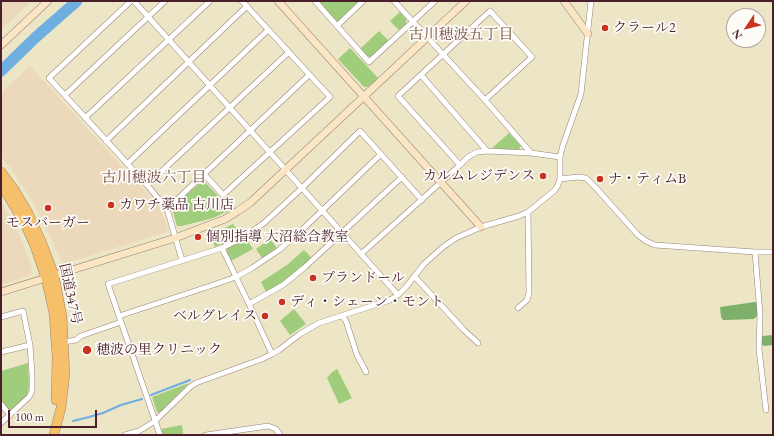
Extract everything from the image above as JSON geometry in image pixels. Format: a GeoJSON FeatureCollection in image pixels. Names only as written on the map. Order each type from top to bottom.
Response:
{"type":"FeatureCollection","features":[{"type":"Feature","properties":{"kind":"highway","name":"国道347号"},"geometry":{"type":"LineString","coordinates":[[1,172],[15,191],[28,213],[41,241],[62,317],[65,374],[61,408],[54,434]]}},
{"type":"Feature","properties":{"kind":"highway","name":"国道347号"},"geometry":{"type":"LineString","coordinates":[[1,184],[25,224],[50,276],[57,357],[57,392],[54,434]]}},
{"type":"Feature","properties":{"kind":"street"},"geometry":{"type":"LineString","coordinates":[[1,45],[48,1]]}},
{"type":"Feature","properties":{"kind":"street"},"geometry":{"type":"LineString","coordinates":[[131,1],[49,78],[147,185],[167,209],[182,260]]}},
{"type":"Feature","properties":{"kind":"street"},"geometry":{"type":"LineString","coordinates":[[134,1],[398,295]]}},
{"type":"Feature","properties":{"kind":"street"},"geometry":{"type":"LineString","coordinates":[[65,95],[164,1]]}},
{"type":"Feature","properties":{"kind":"street"},"geometry":{"type":"LineString","coordinates":[[85,118],[210,1]]}},
{"type":"Feature","properties":{"kind":"street"},"geometry":{"type":"LineString","coordinates":[[204,174],[223,196],[330,98],[242,1]]}},
{"type":"Feature","properties":{"kind":"street"},"geometry":{"type":"LineString","coordinates":[[278,1],[480,227]]}},
{"type":"Feature","properties":{"kind":"street"},"geometry":{"type":"LineString","coordinates":[[314,1],[369,62],[435,1]]}},
{"type":"Feature","properties":{"kind":"street"},"geometry":{"type":"LineString","coordinates":[[337,26],[363,1]]}},
{"type":"Feature","properties":{"kind":"street"},"geometry":{"type":"LineString","coordinates":[[394,1],[531,153]]}},
{"type":"Feature","properties":{"kind":"street"},"geometry":{"type":"LineString","coordinates":[[1,292],[175,238],[225,219],[238,211],[251,202],[286,170],[466,1]]}},
{"type":"Feature","properties":{"kind":"street"},"geometry":{"type":"LineString","coordinates":[[564,1],[588,34]]}},
{"type":"Feature","properties":{"kind":"street"},"geometry":{"type":"LineString","coordinates":[[125,435],[139,431],[155,421],[196,383],[262,359],[272,354],[309,328],[325,321],[390,300],[406,287],[424,264],[443,247],[463,234],[480,227],[528,212],[555,190],[560,179],[560,157],[566,134],[581,94],[591,1]]}},
{"type":"Feature","properties":{"kind":"street"},"geometry":{"type":"LineString","coordinates":[[106,141],[247,6]]}},
{"type":"Feature","properties":{"kind":"street"},"geometry":{"type":"LineString","coordinates":[[460,165],[398,96],[490,12],[532,57],[484,100]]}},
{"type":"Feature","properties":{"kind":"street"},"geometry":{"type":"LineString","coordinates":[[127,164],[268,30]]}},
{"type":"Feature","properties":{"kind":"street"},"geometry":{"type":"LineString","coordinates":[[147,185],[288,52]]}},
{"type":"Feature","properties":{"kind":"street"},"geometry":{"type":"LineString","coordinates":[[167,209],[309,75]]}},
{"type":"Feature","properties":{"kind":"street"},"geometry":{"type":"LineString","coordinates":[[421,75],[488,151]]}},
{"type":"Feature","properties":{"kind":"street"},"geometry":{"type":"LineString","coordinates":[[160,435],[108,284],[222,248],[238,240],[264,223],[360,131],[422,200]]}},
{"type":"Feature","properties":{"kind":"street"},"geometry":{"type":"LineString","coordinates":[[361,254],[468,157],[477,152],[488,151],[531,153],[560,157]]}},
{"type":"Feature","properties":{"kind":"street"},"geometry":{"type":"LineString","coordinates":[[119,316],[213,286],[236,277],[252,268],[279,250],[380,154]]}},
{"type":"Feature","properties":{"kind":"street"},"geometry":{"type":"LineString","coordinates":[[249,304],[283,285],[305,267],[402,177]]}},
{"type":"Feature","properties":{"kind":"street"},"geometry":{"type":"LineString","coordinates":[[560,179],[578,177],[586,178],[638,235],[655,245],[773,252]]}},
{"type":"Feature","properties":{"kind":"street"},"geometry":{"type":"LineString","coordinates":[[518,308],[527,300],[529,293],[528,212]]}},
{"type":"Feature","properties":{"kind":"street"},"geometry":{"type":"LineString","coordinates":[[222,248],[272,354]]}},
{"type":"Feature","properties":{"kind":"street"},"geometry":{"type":"LineString","coordinates":[[755,252],[760,314],[759,349],[766,410]]}},
{"type":"Feature","properties":{"kind":"street"},"geometry":{"type":"LineString","coordinates":[[414,276],[478,343]]}},
{"type":"Feature","properties":{"kind":"street"},"geometry":{"type":"LineString","coordinates":[[1,317],[23,311],[30,345],[32,370],[32,391],[29,398],[1,423]]}},
{"type":"Feature","properties":{"kind":"street"},"geometry":{"type":"LineString","coordinates":[[342,316],[346,321],[357,355],[366,372]]}},
{"type":"Feature","properties":{"kind":"street"},"geometry":{"type":"LineString","coordinates":[[64,342],[76,340],[81,336],[121,322]]}},
{"type":"Feature","properties":{"kind":"street"},"geometry":{"type":"LineString","coordinates":[[1,352],[30,345]]}},
{"type":"Feature","properties":{"kind":"street"},"geometry":{"type":"LineString","coordinates":[[1,404],[10,415]]}},
{"type":"Feature","properties":{"kind":"street"},"geometry":{"type":"LineString","coordinates":[[206,435],[268,426],[276,429],[280,435]]}},
{"type":"Feature","properties":{"kind":"shaded area"},"geometry":{"type":"Polygon","coordinates":[[[1,1],[32,1],[1,30],[1,1]]]}},
{"type":"Feature","properties":{"kind":"shaded area"},"geometry":{"type":"Polygon","coordinates":[[[30,66],[160,208],[169,231],[63,264],[35,205],[1,156],[1,93],[30,66]]]}},
{"type":"Feature","properties":{"kind":"shaded area"},"geometry":{"type":"Polygon","coordinates":[[[1,201],[21,239],[32,268],[31,275],[1,285],[1,201]]]}},
{"type":"Feature","properties":{"kind":"green space"},"geometry":{"type":"Polygon","coordinates":[[[319,1],[359,1],[337,22],[319,1]]]}},
{"type":"Feature","properties":{"kind":"green space"},"geometry":{"type":"Polygon","coordinates":[[[400,12],[406,19],[406,24],[399,30],[390,21],[400,12]]]}},
{"type":"Feature","properties":{"kind":"green space"},"geometry":{"type":"Polygon","coordinates":[[[379,31],[389,41],[371,57],[367,56],[360,49],[379,31]]]}},
{"type":"Feature","properties":{"kind":"green space"},"geometry":{"type":"Polygon","coordinates":[[[350,48],[378,78],[368,87],[364,87],[338,59],[350,48]]]}},
{"type":"Feature","properties":{"kind":"green space"},"geometry":{"type":"Polygon","coordinates":[[[509,133],[521,146],[518,151],[492,148],[509,133]]]}},
{"type":"Feature","properties":{"kind":"green space"},"geometry":{"type":"Polygon","coordinates":[[[203,180],[222,200],[221,203],[228,211],[213,218],[177,226],[172,208],[203,180]]]}},
{"type":"Feature","properties":{"kind":"green space"},"geometry":{"type":"Polygon","coordinates":[[[233,224],[241,235],[215,247],[210,235],[233,224]]]}},
{"type":"Feature","properties":{"kind":"green space"},"geometry":{"type":"Polygon","coordinates":[[[246,238],[253,249],[231,261],[226,252],[228,247],[246,238]]]}},
{"type":"Feature","properties":{"kind":"green space"},"geometry":{"type":"Polygon","coordinates":[[[270,239],[277,248],[262,258],[256,249],[270,239]]]}},
{"type":"Feature","properties":{"kind":"green space"},"geometry":{"type":"Polygon","coordinates":[[[304,250],[312,258],[284,281],[266,292],[261,282],[287,265],[304,250]]]}},
{"type":"Feature","properties":{"kind":"green space"},"geometry":{"type":"Polygon","coordinates":[[[757,302],[758,315],[754,319],[723,320],[721,317],[720,307],[757,302]]]}},
{"type":"Feature","properties":{"kind":"green space"},"geometry":{"type":"Polygon","coordinates":[[[294,309],[306,324],[290,335],[280,321],[294,309]]]}},
{"type":"Feature","properties":{"kind":"green space"},"geometry":{"type":"Polygon","coordinates":[[[773,335],[773,345],[763,346],[761,342],[762,336],[773,335]]]}},
{"type":"Feature","properties":{"kind":"green space"},"geometry":{"type":"Polygon","coordinates":[[[28,363],[28,395],[14,410],[8,410],[1,402],[1,371],[28,363]]]}},
{"type":"Feature","properties":{"kind":"green space"},"geometry":{"type":"Polygon","coordinates":[[[337,369],[352,398],[339,404],[327,378],[337,369]]]}},
{"type":"Feature","properties":{"kind":"green space"},"geometry":{"type":"Polygon","coordinates":[[[189,383],[160,413],[157,412],[152,397],[189,383]]]}},
{"type":"Feature","properties":{"kind":"green space"},"geometry":{"type":"Polygon","coordinates":[[[182,425],[183,435],[163,435],[161,429],[182,425]]]}},
{"type":"Feature","properties":{"kind":"waterway"},"geometry":{"type":"LineString","coordinates":[[1,71],[36,37],[77,1]]}},
{"type":"Feature","properties":{"kind":"waterway"},"geometry":{"type":"LineString","coordinates":[[336,1],[342,1]]}},
{"type":"Feature","properties":{"kind":"waterway"},"geometry":{"type":"LineString","coordinates":[[151,395],[190,380]]}},
{"type":"Feature","properties":{"kind":"waterway"},"geometry":{"type":"LineString","coordinates":[[73,421],[103,413],[121,405],[142,399]]}},
{"type":"Feature","properties":{"kind":"place","name":"クラール2"},"geometry":{"type":"Point","coordinates":[605,28]}},
{"type":"Feature","properties":{"kind":"place","name":"カルムレジデンス"},"geometry":{"type":"Point","coordinates":[543,176]}},
{"type":"Feature","properties":{"kind":"place","name":"ナ・ティムB"},"geometry":{"type":"Point","coordinates":[600,179]}},
{"type":"Feature","properties":{"kind":"place","name":"カワチ薬品 古川店"},"geometry":{"type":"Point","coordinates":[111,205]}},
{"type":"Feature","properties":{"kind":"place","name":"モスバーガー"},"geometry":{"type":"Point","coordinates":[48,208]}},
{"type":"Feature","properties":{"kind":"place","name":"個別指導 大沼総合教室"},"geometry":{"type":"Point","coordinates":[198,237]}},
{"type":"Feature","properties":{"kind":"place","name":"プランドール"},"geometry":{"type":"Point","coordinates":[313,278]}},
{"type":"Feature","properties":{"kind":"place","name":"ディ・シェーン・モント"},"geometry":{"type":"Point","coordinates":[282,302]}},
{"type":"Feature","properties":{"kind":"place","name":"ベルグレイス"},"geometry":{"type":"Point","coordinates":[265,316]}},
{"type":"Feature","properties":{"kind":"place","name":"穂波の里クリニック"},"geometry":{"type":"Point","coordinates":[87,350]}},
{"type":"Feature","properties":{"kind":"district","name":"古川穂波五丁目"},"geometry":{"type":"Point","coordinates":[461,35]}},
{"type":"Feature","properties":{"kind":"district","name":"古川穂波六丁目"},"geometry":{"type":"Point","coordinates":[154,178]}}]}
